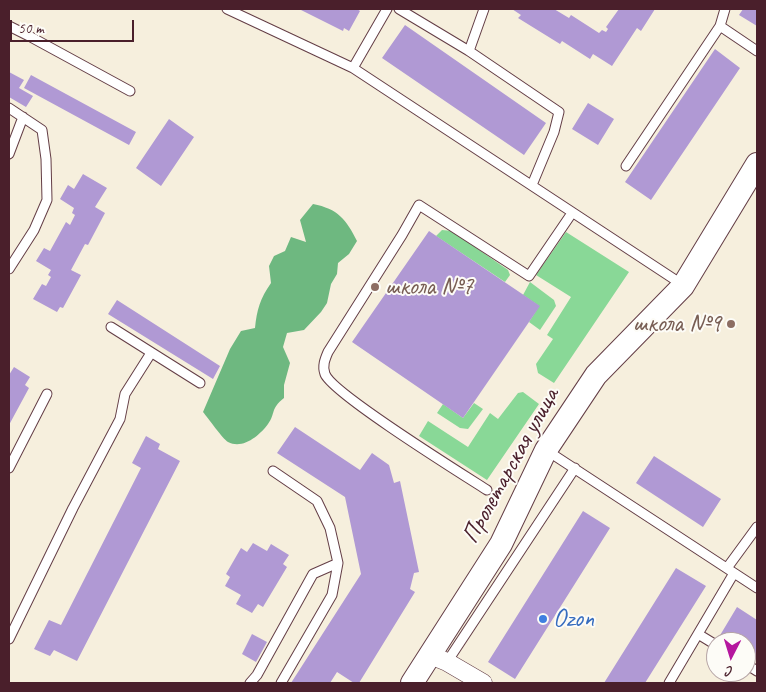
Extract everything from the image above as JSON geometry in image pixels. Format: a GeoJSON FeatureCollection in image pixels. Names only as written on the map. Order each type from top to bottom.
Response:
{"type":"FeatureCollection","features":[{"type":"Feature","properties":{"kind":"street","name":"Пролетарская улица"},"geometry":{"type":"LineString","coordinates":[[412,683],[438,659],[501,544],[546,450],[596,375],[683,286],[757,164]]}},
{"type":"Feature","properties":{"kind":"street"},"geometry":{"type":"LineString","coordinates":[[438,659],[483,683]]}},
{"type":"Feature","properties":{"kind":"lane"},"geometry":{"type":"LineString","coordinates":[[227,9],[353,68],[683,286]]}},
{"type":"Feature","properties":{"kind":"lane"},"geometry":{"type":"LineString","coordinates":[[353,68],[387,9]]}},
{"type":"Feature","properties":{"kind":"lane"},"geometry":{"type":"LineString","coordinates":[[399,9],[469,51],[560,112],[554,132],[532,185]]}},
{"type":"Feature","properties":{"kind":"lane"},"geometry":{"type":"LineString","coordinates":[[469,51],[484,9]]}},
{"type":"Feature","properties":{"kind":"lane"},"geometry":{"type":"LineString","coordinates":[[626,166],[720,26],[725,9]]}},
{"type":"Feature","properties":{"kind":"lane"},"geometry":{"type":"LineString","coordinates":[[9,26],[130,91]]}},
{"type":"Feature","properties":{"kind":"lane"},"geometry":{"type":"LineString","coordinates":[[720,26],[757,51]]}},
{"type":"Feature","properties":{"kind":"lane"},"geometry":{"type":"LineString","coordinates":[[9,108],[42,130],[46,159],[47,200],[34,230],[9,269]]}},
{"type":"Feature","properties":{"kind":"lane"},"geometry":{"type":"LineString","coordinates":[[9,154],[23,116]]}},
{"type":"Feature","properties":{"kind":"lane"},"geometry":{"type":"LineString","coordinates":[[487,490],[336,388],[325,375],[324,362],[328,352],[419,205],[529,276],[572,213]]}},
{"type":"Feature","properties":{"kind":"lane"},"geometry":{"type":"LineString","coordinates":[[111,327],[200,383]]}},
{"type":"Feature","properties":{"kind":"lane"},"geometry":{"type":"LineString","coordinates":[[9,639],[72,508],[120,419],[125,394],[151,353]]}},
{"type":"Feature","properties":{"kind":"lane"},"geometry":{"type":"LineString","coordinates":[[9,468],[47,394]]}},
{"type":"Feature","properties":{"kind":"lane"},"geometry":{"type":"LineString","coordinates":[[546,450],[757,588]]}},
{"type":"Feature","properties":{"kind":"lane"},"geometry":{"type":"LineString","coordinates":[[438,659],[576,468]]}},
{"type":"Feature","properties":{"kind":"lane"},"geometry":{"type":"LineString","coordinates":[[272,471],[317,501],[330,528],[338,563],[332,595],[280,683]]}},
{"type":"Feature","properties":{"kind":"lane"},"geometry":{"type":"LineString","coordinates":[[669,683],[698,634],[730,570],[757,527]]}},
{"type":"Feature","properties":{"kind":"lane"},"geometry":{"type":"LineString","coordinates":[[250,683],[257,675],[313,574],[338,563]]}},
{"type":"Feature","properties":{"kind":"lane"},"geometry":{"type":"LineString","coordinates":[[698,634],[706,639]]}},
{"type":"Feature","properties":{"kind":"green space"},"geometry":{"type":"Polygon","coordinates":[[[313,204],[329,209],[340,216],[357,241],[349,254],[338,263],[337,274],[331,284],[327,303],[321,312],[304,330],[287,333],[283,347],[290,363],[284,385],[284,398],[275,408],[265,428],[245,443],[234,444],[228,442],[203,412],[230,349],[241,331],[255,328],[260,304],[271,283],[269,266],[274,256],[285,251],[291,237],[306,242],[300,220],[313,204]]]}},
{"type":"Feature","properties":{"kind":"green space"},"geometry":{"type":"Polygon","coordinates":[[[442,230],[452,231],[508,270],[510,275],[505,282],[436,236],[442,230]]]}},
{"type":"Feature","properties":{"kind":"green space"},"geometry":{"type":"Polygon","coordinates":[[[566,232],[629,272],[554,383],[538,373],[536,364],[553,339],[547,335],[571,297],[536,275],[566,232]]]}},
{"type":"Feature","properties":{"kind":"green space"},"geometry":{"type":"Polygon","coordinates":[[[530,282],[554,300],[556,306],[540,330],[529,322],[539,306],[523,295],[530,282]]]}},
{"type":"Feature","properties":{"kind":"green space"},"geometry":{"type":"Polygon","coordinates":[[[523,392],[539,404],[487,480],[419,436],[428,421],[468,447],[490,413],[498,419],[518,393],[523,392]]]}},
{"type":"Feature","properties":{"kind":"green space"},"geometry":{"type":"Polygon","coordinates":[[[474,403],[483,409],[468,429],[460,428],[437,413],[443,404],[463,418],[474,403]]]}},
{"type":"Feature","properties":{"kind":"building"},"geometry":{"type":"Polygon","coordinates":[[[299,9],[357,9],[360,11],[349,31],[344,28],[343,31],[299,9]]]}},
{"type":"Feature","properties":{"kind":"building"},"geometry":{"type":"Polygon","coordinates":[[[512,9],[554,9],[569,18],[571,15],[599,33],[602,30],[606,32],[608,29],[606,27],[619,9],[655,9],[641,31],[637,28],[612,66],[593,54],[590,59],[562,41],[560,44],[518,18],[521,15],[512,9]]]}},
{"type":"Feature","properties":{"kind":"building"},"geometry":{"type":"Polygon","coordinates":[[[743,9],[757,9],[757,26],[739,15],[743,9]]]}},
{"type":"Feature","properties":{"kind":"building"},"geometry":{"type":"Polygon","coordinates":[[[405,25],[546,123],[524,155],[382,58],[405,25]]]}},
{"type":"Feature","properties":{"kind":"building"},"geometry":{"type":"Polygon","coordinates":[[[715,49],[740,68],[651,200],[625,182],[715,49]]]}},
{"type":"Feature","properties":{"kind":"building"},"geometry":{"type":"Polygon","coordinates":[[[9,72],[24,80],[19,88],[33,96],[26,107],[9,97],[9,72]]]}},
{"type":"Feature","properties":{"kind":"building"},"geometry":{"type":"Polygon","coordinates":[[[31,75],[136,132],[129,145],[24,88],[31,75]]]}},
{"type":"Feature","properties":{"kind":"building"},"geometry":{"type":"Polygon","coordinates":[[[588,103],[614,119],[598,145],[572,129],[588,103]]]}},
{"type":"Feature","properties":{"kind":"building"},"geometry":{"type":"Polygon","coordinates":[[[169,119],[194,137],[161,186],[136,168],[169,119]]]}},
{"type":"Feature","properties":{"kind":"building"},"geometry":{"type":"Polygon","coordinates":[[[83,174],[107,188],[95,207],[105,213],[88,245],[85,244],[71,270],[81,275],[63,308],[60,307],[57,312],[33,299],[42,284],[46,286],[51,277],[48,275],[51,270],[36,261],[44,248],[50,251],[66,222],[70,225],[75,215],[72,213],[74,208],[60,199],[68,185],[74,189],[83,174]]]}},
{"type":"Feature","properties":{"kind":"building","name":"школа №7"},"geometry":{"type":"Polygon","coordinates":[[[429,231],[540,306],[463,418],[352,342],[429,231]]]}},
{"type":"Feature","properties":{"kind":"building"},"geometry":{"type":"Polygon","coordinates":[[[117,300],[220,366],[213,379],[108,314],[117,300]]]}},
{"type":"Feature","properties":{"kind":"building"},"geometry":{"type":"Polygon","coordinates":[[[14,367],[30,377],[25,385],[29,388],[9,425],[9,375],[14,367]]]}},
{"type":"Feature","properties":{"kind":"building"},"geometry":{"type":"Polygon","coordinates":[[[295,427],[360,470],[372,453],[389,465],[394,483],[400,481],[419,572],[414,573],[410,589],[415,592],[359,683],[354,683],[337,672],[330,683],[291,683],[361,574],[345,497],[277,453],[295,427]]]}},
{"type":"Feature","properties":{"kind":"building"},"geometry":{"type":"Polygon","coordinates":[[[146,436],[160,444],[158,449],[180,461],[77,661],[54,650],[50,656],[34,649],[49,620],[61,625],[141,468],[132,463],[146,436]]]}},
{"type":"Feature","properties":{"kind":"building"},"geometry":{"type":"Polygon","coordinates":[[[654,456],[721,499],[703,527],[636,483],[654,456]]]}},
{"type":"Feature","properties":{"kind":"building"},"geometry":{"type":"Polygon","coordinates":[[[583,511],[610,528],[515,679],[488,662],[583,511]]]}},
{"type":"Feature","properties":{"kind":"building"},"geometry":{"type":"Polygon","coordinates":[[[253,543],[267,551],[271,544],[289,555],[283,564],[287,567],[263,607],[258,604],[252,613],[236,604],[241,595],[225,586],[230,577],[226,574],[241,548],[247,552],[253,543]]]}},
{"type":"Feature","properties":{"kind":"building"},"geometry":{"type":"Polygon","coordinates":[[[676,568],[706,586],[645,683],[604,683],[676,568]]]}},
{"type":"Feature","properties":{"kind":"building"},"geometry":{"type":"Polygon","coordinates":[[[737,607],[757,620],[757,660],[756,632],[722,632],[737,607]]]}},
{"type":"Feature","properties":{"kind":"building"},"geometry":{"type":"Polygon","coordinates":[[[252,634],[267,642],[256,662],[242,654],[252,634]]]}},
{"type":"Feature","properties":{"kind":"place","name":"школа №7"},"geometry":{"type":"Point","coordinates":[375,287]}},
{"type":"Feature","properties":{"kind":"place","name":"школа №9"},"geometry":{"type":"Point","coordinates":[731,324]}},
{"type":"Feature","properties":{"kind":"place","name":"Ozon"},"geometry":{"type":"Point","coordinates":[543,619]}}]}
